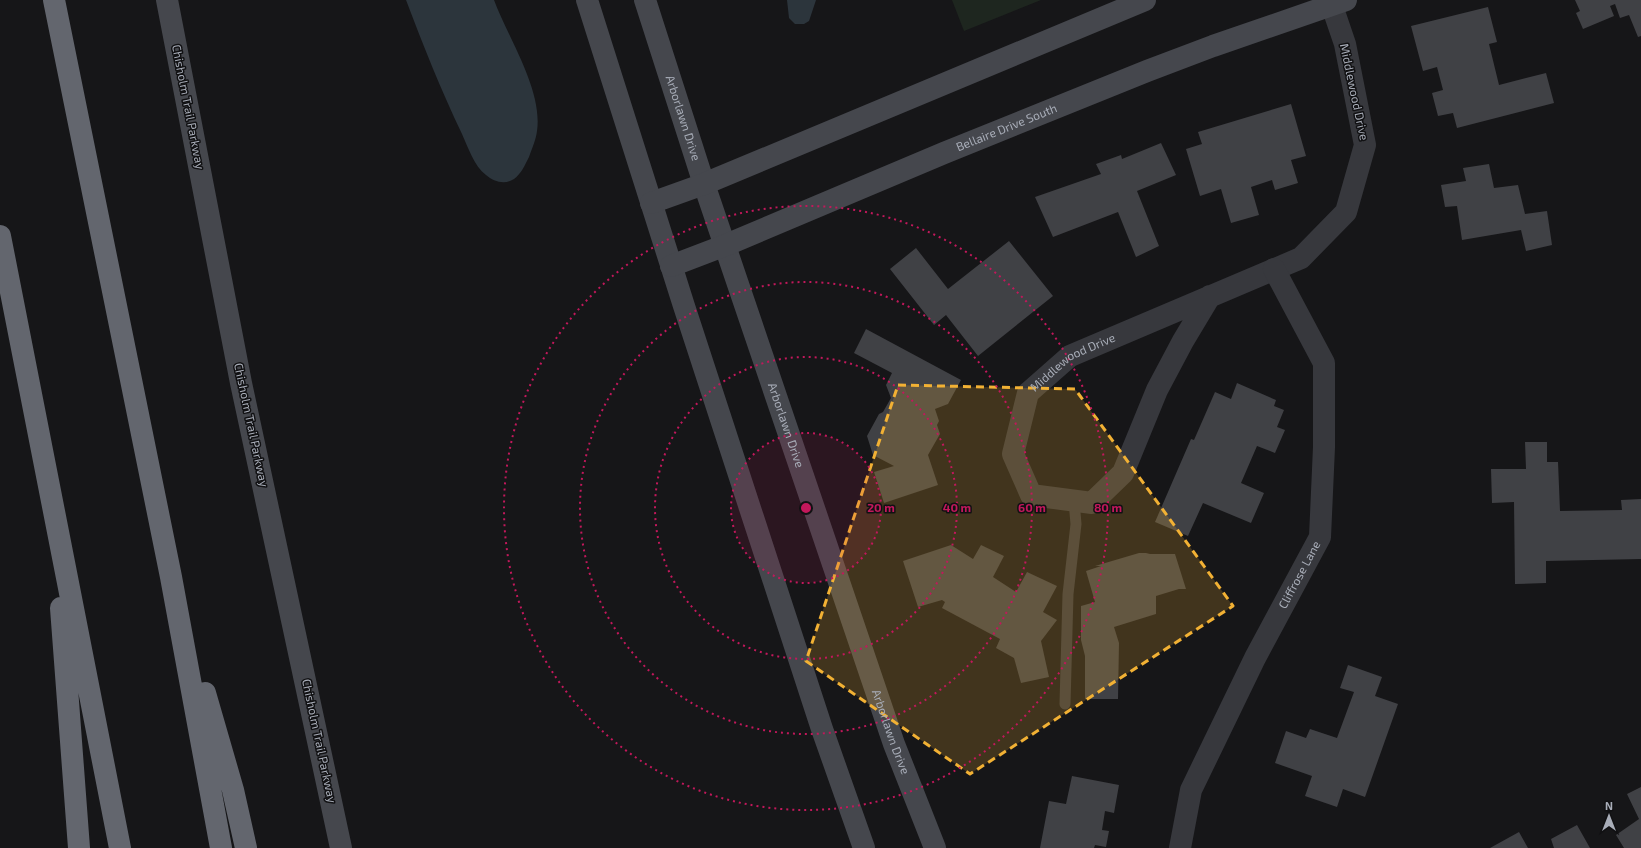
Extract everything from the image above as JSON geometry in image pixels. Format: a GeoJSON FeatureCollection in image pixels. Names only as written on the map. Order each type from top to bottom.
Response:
{"type":"FeatureCollection","features":[{"type":"Feature","properties":{"kind":"highway"},"geometry":{"type":"LineString","coordinates":[[54,0],[171,577],[221,848]]}},
{"type":"Feature","properties":{"kind":"highway"},"geometry":{"type":"LineString","coordinates":[[0,236],[120,848]]}},
{"type":"Feature","properties":{"kind":"highway"},"geometry":{"type":"LineString","coordinates":[[53,506],[79,848]]}},
{"type":"Feature","properties":{"kind":"highway"},"geometry":{"type":"LineString","coordinates":[[171,577],[233,790],[246,848]]}},
{"type":"Feature","properties":{"kind":"main road","name":"Chisholm Trail Parkway"},"geometry":{"type":"LineString","coordinates":[[167,0],[241,383],[341,848]]}},
{"type":"Feature","properties":{"kind":"main road"},"geometry":{"type":"LineString","coordinates":[[587,0],[671,266],[822,729],[864,848]]}},
{"type":"Feature","properties":{"kind":"main road","name":"Arborlawn Drive"},"geometry":{"type":"LineString","coordinates":[[645,0],[704,184],[726,245],[894,744],[935,848]]}},
{"type":"Feature","properties":{"kind":"main road"},"geometry":{"type":"LineString","coordinates":[[651,203],[704,184],[1145,0]]}},
{"type":"Feature","properties":{"kind":"main road","name":"Bellaire Drive South"},"geometry":{"type":"LineString","coordinates":[[671,266],[726,245],[944,153],[1154,68],[1336,2]]}},
{"type":"Feature","properties":{"kind":"street","name":"Middlewood Drive"},"geometry":{"type":"LineString","coordinates":[[1210,296],[1183,341],[1157,390],[1123,473],[1092,503],[1031,496],[1013,454],[1028,394],[1070,356],[1210,296],[1301,258],[1346,212],[1366,145],[1336,2]]}},
{"type":"Feature","properties":{"kind":"street","name":"Cliffrose Lane"},"geometry":{"type":"LineString","coordinates":[[1180,848],[1191,790],[1255,658],[1320,537],[1324,447],[1324,363],[1274,269]]}},
{"type":"Feature","properties":{"kind":"lane"},"geometry":{"type":"LineString","coordinates":[[1065,704],[1068,594],[1076,524],[1074,501]]}},
{"type":"Feature","properties":{"kind":"highlighted area"},"geometry":{"type":"Polygon","coordinates":[[[898,385],[1075,389],[1233,606],[970,774],[806,661],[898,385]]]}},
{"type":"Feature","properties":{"kind":"shaded area"},"geometry":{"type":"Polygon","coordinates":[[[406,0],[494,0],[530,82],[535,99],[537,115],[537,131],[529,157],[521,172],[511,181],[500,182],[492,179],[478,167],[475,162],[440,84],[406,0]]]}},
{"type":"Feature","properties":{"kind":"shaded area"},"geometry":{"type":"Polygon","coordinates":[[[787,0],[816,0],[809,21],[804,24],[795,24],[789,18],[787,0]]]}},
{"type":"Feature","properties":{"kind":"shaded area"},"geometry":{"type":"Polygon","coordinates":[[[952,0],[1041,0],[964,31],[952,0]]]}},
{"type":"Feature","properties":{"kind":"building"},"geometry":{"type":"Polygon","coordinates":[[[1575,0],[1641,0],[1641,36],[1638,37],[1629,15],[1620,18],[1615,4],[1610,6],[1614,16],[1583,29],[1576,13],[1580,11],[1575,0]]]}},
{"type":"Feature","properties":{"kind":"building"},"geometry":{"type":"Polygon","coordinates":[[[1488,7],[1497,42],[1489,44],[1499,85],[1546,73],[1554,103],[1457,128],[1453,113],[1438,116],[1432,93],[1443,90],[1437,67],[1423,71],[1411,26],[1488,7]]]}},
{"type":"Feature","properties":{"kind":"building"},"geometry":{"type":"Polygon","coordinates":[[[1291,104],[1306,156],[1291,160],[1298,183],[1275,190],[1272,180],[1251,187],[1259,215],[1231,223],[1221,189],[1200,196],[1186,149],[1202,144],[1198,132],[1291,104]]]}},
{"type":"Feature","properties":{"kind":"building"},"geometry":{"type":"Polygon","coordinates":[[[1161,143],[1176,175],[1137,191],[1159,246],[1136,257],[1118,212],[1053,237],[1035,197],[1101,174],[1096,164],[1121,155],[1122,159],[1161,143]]]}},
{"type":"Feature","properties":{"kind":"building"},"geometry":{"type":"Polygon","coordinates":[[[1489,164],[1494,188],[1518,185],[1525,214],[1547,211],[1552,245],[1526,251],[1521,230],[1462,240],[1457,206],[1445,207],[1441,185],[1466,181],[1463,168],[1489,164]]]}},
{"type":"Feature","properties":{"kind":"building"},"geometry":{"type":"Polygon","coordinates":[[[1009,241],[1053,296],[978,356],[946,315],[934,325],[890,269],[916,248],[948,289],[1009,241]]]}},
{"type":"Feature","properties":{"kind":"building"},"geometry":{"type":"Polygon","coordinates":[[[866,329],[961,380],[948,404],[935,409],[939,421],[937,425],[940,434],[928,455],[938,485],[884,503],[874,472],[894,466],[873,455],[867,436],[879,414],[883,412],[891,398],[886,385],[892,373],[854,353],[866,329]]]}},
{"type":"Feature","properties":{"kind":"building"},"geometry":{"type":"Polygon","coordinates":[[[1237,383],[1276,400],[1274,406],[1284,410],[1277,427],[1285,430],[1275,453],[1257,446],[1241,483],[1264,493],[1251,523],[1203,503],[1188,536],[1155,522],[1191,439],[1194,440],[1215,392],[1231,399],[1237,383]]]}},
{"type":"Feature","properties":{"kind":"building"},"geometry":{"type":"Polygon","coordinates":[[[1525,442],[1547,442],[1547,462],[1558,462],[1560,511],[1622,510],[1621,500],[1641,499],[1641,559],[1546,561],[1546,583],[1515,584],[1514,502],[1492,503],[1491,469],[1526,469],[1525,442]]]}},
{"type":"Feature","properties":{"kind":"building"},"geometry":{"type":"Polygon","coordinates":[[[951,545],[973,559],[981,545],[1004,556],[993,577],[1016,592],[1027,572],[1057,586],[1043,612],[1057,620],[1041,641],[1049,677],[1021,683],[1014,658],[996,648],[1000,639],[942,608],[945,602],[942,600],[918,607],[903,561],[951,545]]]}},
{"type":"Feature","properties":{"kind":"building"},"geometry":{"type":"Polygon","coordinates":[[[1139,553],[1175,554],[1186,589],[1179,589],[1156,596],[1156,614],[1114,627],[1119,643],[1118,699],[1085,699],[1085,656],[1081,640],[1081,606],[1095,602],[1086,571],[1101,566],[1095,566],[1139,553]]]}},
{"type":"Feature","properties":{"kind":"building"},"geometry":{"type":"Polygon","coordinates":[[[1348,665],[1382,677],[1375,696],[1398,704],[1365,797],[1343,789],[1337,807],[1305,796],[1312,776],[1275,763],[1286,731],[1306,738],[1310,729],[1337,738],[1354,692],[1340,688],[1348,665]]]}},
{"type":"Feature","properties":{"kind":"building"},"geometry":{"type":"Polygon","coordinates":[[[1072,776],[1119,785],[1114,813],[1105,811],[1102,830],[1109,831],[1106,847],[1095,845],[1094,848],[1040,848],[1049,801],[1066,804],[1072,776]]]}},
{"type":"Feature","properties":{"kind":"building"},"geometry":{"type":"Polygon","coordinates":[[[1641,787],[1641,848],[1624,848],[1616,835],[1639,819],[1627,794],[1641,787]]]}},
{"type":"Feature","properties":{"kind":"building"},"geometry":{"type":"Polygon","coordinates":[[[1577,825],[1590,848],[1554,848],[1551,839],[1577,825]]]}},
{"type":"Feature","properties":{"kind":"building"},"geometry":{"type":"Polygon","coordinates":[[[1519,832],[1528,848],[1490,848],[1519,832]]]}}]}
